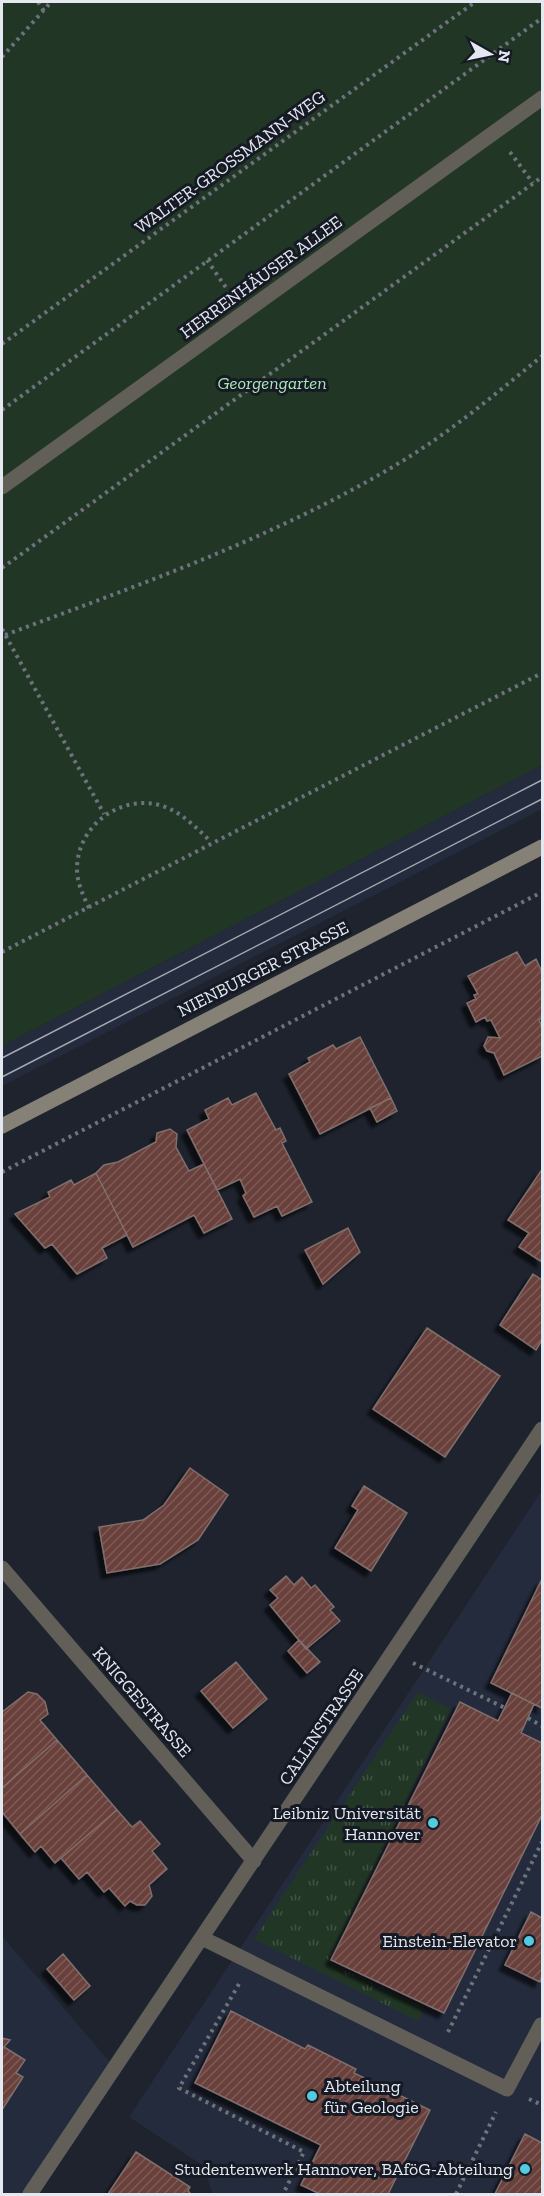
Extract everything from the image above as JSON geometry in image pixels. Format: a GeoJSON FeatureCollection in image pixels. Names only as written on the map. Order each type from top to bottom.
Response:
{"type":"FeatureCollection","features":[{"type":"Feature","properties":{"kind":"street","name":"HERRENHÄUSER ALLEE"},"geometry":{"type":"LineString","coordinates":[[2,487],[543,98]]}},
{"type":"Feature","properties":{"kind":"street","name":"NIENBURGER STRASSE"},"geometry":{"type":"LineString","coordinates":[[2,1126],[543,847]]}},
{"type":"Feature","properties":{"kind":"street","name":"CALLINSTRASSE"},"geometry":{"type":"LineString","coordinates":[[30,2194],[543,1429]]}},
{"type":"Feature","properties":{"kind":"street","name":"KNIGGESTRASSE"},"geometry":{"type":"LineString","coordinates":[[2,1568],[254,1861]]}},
{"type":"Feature","properties":{"kind":"street"},"geometry":{"type":"LineString","coordinates":[[202,1938],[507,2089],[541,2025]]}},
{"type":"Feature","properties":{"kind":"path"},"geometry":{"type":"LineString","coordinates":[[38,2],[44,10]]}},
{"type":"Feature","properties":{"kind":"path"},"geometry":{"type":"LineString","coordinates":[[2,57],[51,2]]}},
{"type":"Feature","properties":{"kind":"path","name":"WALTER-GROSSMANN-WEG"},"geometry":{"type":"LineString","coordinates":[[2,344],[475,2]]}},
{"type":"Feature","properties":{"kind":"path"},"geometry":{"type":"LineString","coordinates":[[2,410],[543,18]]}},
{"type":"Feature","properties":{"kind":"path"},"geometry":{"type":"LineString","coordinates":[[496,132],[533,183]]}},
{"type":"Feature","properties":{"kind":"path"},"geometry":{"type":"LineString","coordinates":[[2,568],[543,177]]}},
{"type":"Feature","properties":{"kind":"path"},"geometry":{"type":"LineString","coordinates":[[207,260],[244,314]]}},
{"type":"Feature","properties":{"kind":"path"},"geometry":{"type":"LineString","coordinates":[[4,635],[185,567],[324,505],[405,459],[491,398],[543,356]]}},
{"type":"Feature","properties":{"kind":"path"},"geometry":{"type":"LineString","coordinates":[[2,629],[104,814]]}},
{"type":"Feature","properties":{"kind":"path"},"geometry":{"type":"LineString","coordinates":[[2,952],[211,842],[543,673]]}},
{"type":"Feature","properties":{"kind":"path"},"geometry":{"type":"LineString","coordinates":[[89,908],[80,889],[77,867],[82,846],[104,814],[129,805],[151,804],[171,809],[211,842]]}},
{"type":"Feature","properties":{"kind":"path"},"geometry":{"type":"LineString","coordinates":[[2,1172],[543,892]]}},
{"type":"Feature","properties":{"kind":"path"},"geometry":{"type":"LineString","coordinates":[[394,1654],[505,1708]]}},
{"type":"Feature","properties":{"kind":"path"},"geometry":{"type":"LineString","coordinates":[[528,1718],[543,1726]]}},
{"type":"Feature","properties":{"kind":"path"},"geometry":{"type":"LineString","coordinates":[[437,2054],[543,1842]]}},
{"type":"Feature","properties":{"kind":"path"},"geometry":{"type":"LineString","coordinates":[[252,1963],[179,2088],[304,2152],[284,2194]]}},
{"type":"Feature","properties":{"kind":"path"},"geometry":{"type":"LineString","coordinates":[[456,2194],[507,2089]]}},
{"type":"Feature","properties":{"kind":"shaded area"},"geometry":{"type":"Polygon","coordinates":[[[542,765],[542,809],[2,1086],[2,1046],[542,765]]]}},
{"type":"Feature","properties":{"kind":"shaded area","name":"Leibniz Universität Hannover"},"geometry":{"type":"Polygon","coordinates":[[[542,1490],[542,2194],[213,2194],[202,2165],[129,2117],[542,1490]]]}},
{"type":"Feature","properties":{"kind":"shaded area"},"geometry":{"type":"Polygon","coordinates":[[[2,1936],[115,2068],[30,2194],[2,2194],[2,1936]]]}},
{"type":"Feature","properties":{"kind":"green space","name":"Georgengarten"},"geometry":{"type":"Polygon","coordinates":[[[2,2],[542,2],[542,765],[2,1046],[2,2]]]}},
{"type":"Feature","properties":{"kind":"green space"},"geometry":{"type":"Polygon","coordinates":[[[418,1692],[451,1709],[328,1962],[424,2008],[418,2021],[254,1939],[418,1692]]]}},
{"type":"Feature","properties":{"kind":"building"},"geometry":{"type":"Polygon","coordinates":[[[517,952],[525,966],[536,959],[542,972],[542,1018],[539,1020],[542,1027],[542,1056],[504,1075],[494,1053],[487,1051],[484,1046],[488,1037],[500,1038],[491,1020],[487,1021],[485,1017],[476,1022],[467,1003],[476,999],[474,995],[478,994],[468,976],[517,952]]]}},
{"type":"Feature","properties":{"kind":"building"},"geometry":{"type":"Polygon","coordinates":[[[360,1037],[391,1098],[320,1134],[289,1074],[310,1062],[308,1058],[333,1045],[336,1049],[360,1037]]]}},
{"type":"Feature","properties":{"kind":"building"},"geometry":{"type":"Polygon","coordinates":[[[256,1093],[276,1130],[280,1128],[286,1141],[282,1143],[312,1202],[282,1216],[277,1206],[254,1217],[243,1196],[246,1193],[240,1179],[217,1190],[187,1130],[209,1119],[205,1110],[228,1098],[232,1105],[256,1093]]]}},
{"type":"Feature","properties":{"kind":"building"},"geometry":{"type":"Polygon","coordinates":[[[391,1098],[397,1111],[377,1122],[370,1108],[391,1098]]]}},
{"type":"Feature","properties":{"kind":"building"},"geometry":{"type":"Polygon","coordinates":[[[170,1129],[177,1134],[176,1147],[189,1171],[204,1164],[232,1219],[204,1233],[194,1215],[133,1247],[96,1173],[104,1165],[118,1162],[156,1142],[157,1133],[170,1129]]]}},
{"type":"Feature","properties":{"kind":"building"},"geometry":{"type":"Polygon","coordinates":[[[541,1171],[542,1262],[519,1247],[529,1233],[508,1220],[541,1171]]]}},
{"type":"Feature","properties":{"kind":"building"},"geometry":{"type":"Polygon","coordinates":[[[96,1173],[127,1235],[102,1248],[107,1258],[77,1274],[52,1244],[45,1248],[15,1214],[50,1197],[48,1192],[71,1180],[74,1185],[96,1173]]]}},
{"type":"Feature","properties":{"kind":"building"},"geometry":{"type":"Polygon","coordinates":[[[348,1228],[360,1252],[323,1284],[305,1250],[348,1228]]]}},
{"type":"Feature","properties":{"kind":"building"},"geometry":{"type":"Polygon","coordinates":[[[533,1274],[542,1280],[542,1340],[536,1350],[500,1325],[533,1274]]]}},
{"type":"Feature","properties":{"kind":"building"},"geometry":{"type":"Polygon","coordinates":[[[427,1328],[500,1376],[445,1457],[373,1409],[427,1328]]]}},
{"type":"Feature","properties":{"kind":"building"},"geometry":{"type":"Polygon","coordinates":[[[190,1468],[228,1495],[198,1540],[160,1564],[107,1573],[99,1527],[143,1520],[164,1505],[190,1468]]]}},
{"type":"Feature","properties":{"kind":"building"},"geometry":{"type":"Polygon","coordinates":[[[364,1486],[407,1513],[371,1571],[335,1548],[358,1510],[352,1506],[364,1486]]]}},
{"type":"Feature","properties":{"kind":"building"},"geometry":{"type":"Polygon","coordinates":[[[286,1576],[294,1585],[302,1577],[311,1588],[315,1585],[334,1607],[330,1610],[340,1621],[306,1649],[270,1605],[278,1598],[270,1590],[286,1576]]]}},
{"type":"Feature","properties":{"kind":"building"},"geometry":{"type":"Polygon","coordinates":[[[542,1579],[542,1708],[491,1683],[542,1579]]]}},
{"type":"Feature","properties":{"kind":"building"},"geometry":{"type":"Polygon","coordinates":[[[299,1640],[320,1662],[307,1673],[288,1651],[299,1640]]]}},
{"type":"Feature","properties":{"kind":"building"},"geometry":{"type":"Polygon","coordinates":[[[236,1662],[267,1699],[233,1728],[201,1691],[236,1662]]]}},
{"type":"Feature","properties":{"kind":"building"},"geometry":{"type":"Polygon","coordinates":[[[28,1692],[37,1694],[45,1702],[48,1714],[40,1720],[57,1740],[2,1788],[2,1712],[28,1692]]]}},
{"type":"Feature","properties":{"kind":"building"},"geometry":{"type":"Polygon","coordinates":[[[512,1693],[534,1704],[521,1733],[542,1743],[542,1815],[444,2013],[331,1960],[460,1702],[498,1721],[512,1693]]]}},
{"type":"Feature","properties":{"kind":"building"},"geometry":{"type":"Polygon","coordinates":[[[57,1740],[87,1775],[20,1834],[2,1812],[2,1788],[57,1740]]]}},
{"type":"Feature","properties":{"kind":"building"},"geometry":{"type":"Polygon","coordinates":[[[87,1775],[117,1810],[55,1863],[41,1846],[35,1852],[20,1834],[87,1775]]]}},
{"type":"Feature","properties":{"kind":"building"},"geometry":{"type":"Polygon","coordinates":[[[117,1810],[132,1827],[140,1821],[160,1844],[152,1851],[167,1869],[149,1885],[152,1896],[145,1905],[137,1905],[130,1901],[125,1906],[109,1888],[104,1892],[87,1872],[79,1879],[61,1858],[117,1810]]]}},
{"type":"Feature","properties":{"kind":"building","name":"Einstein-Elevator"},"geometry":{"type":"Polygon","coordinates":[[[531,1912],[542,1918],[542,1976],[540,1982],[505,1965],[531,1912]]]}},
{"type":"Feature","properties":{"kind":"building"},"geometry":{"type":"Polygon","coordinates":[[[63,1954],[90,1986],[74,2000],[47,1969],[63,1954]]]}},
{"type":"Feature","properties":{"kind":"building","name":"Abteilung für Geologie"},"geometry":{"type":"Polygon","coordinates":[[[231,2011],[305,2049],[308,2045],[356,2069],[354,2073],[430,2110],[388,2194],[320,2194],[301,2185],[321,2145],[195,2083],[231,2011]]]}},
{"type":"Feature","properties":{"kind":"building"},"geometry":{"type":"Polygon","coordinates":[[[2,2038],[10,2040],[4,2047],[25,2060],[16,2073],[23,2077],[2,2110],[2,2038]]]}},
{"type":"Feature","properties":{"kind":"building","name":"Studentenwerk Hannover, BAföG-Abteilung"},"geometry":{"type":"Polygon","coordinates":[[[525,2134],[542,2143],[542,2194],[495,2194],[525,2134]]]}},
{"type":"Feature","properties":{"kind":"building"},"geometry":{"type":"Polygon","coordinates":[[[136,2152],[190,2187],[188,2191],[191,2194],[108,2194],[136,2152]]]}},
{"type":"Feature","properties":{"kind":"tram line"},"geometry":{"type":"LineString","coordinates":[[2,1058],[542,780]]}},
{"type":"Feature","properties":{"kind":"tram line"},"geometry":{"type":"LineString","coordinates":[[2,1077],[542,799]]}},
{"type":"Feature","properties":{"kind":"place","name":"Leibniz Universität Hannover"},"geometry":{"type":"Point","coordinates":[433,1823]}},
{"type":"Feature","properties":{"kind":"place","name":"Einstein-Elevator"},"geometry":{"type":"Point","coordinates":[529,1941]}},
{"type":"Feature","properties":{"kind":"place","name":"Abteilung für Geologie"},"geometry":{"type":"Point","coordinates":[312,2096]}},
{"type":"Feature","properties":{"kind":"place","name":"Studentenwerk Hannover, BAföG-Abteilung"},"geometry":{"type":"Point","coordinates":[525,2169]}}]}
